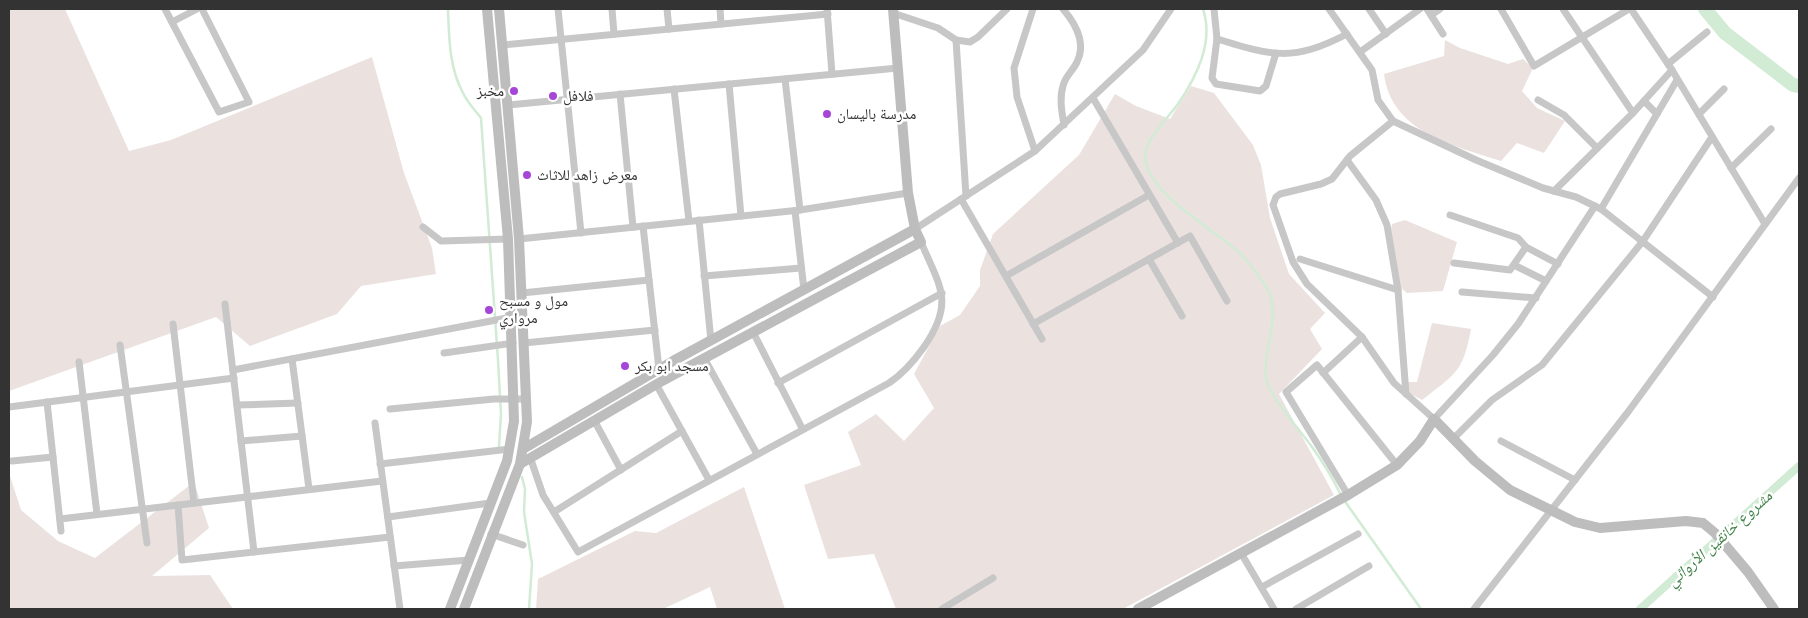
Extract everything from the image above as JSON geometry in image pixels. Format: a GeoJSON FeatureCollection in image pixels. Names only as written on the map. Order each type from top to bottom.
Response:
{"type":"FeatureCollection","features":[{"type":"Feature","properties":{"kind":"street"},"geometry":{"type":"LineString","coordinates":[[165,9],[219,112],[249,102],[202,9]]}},
{"type":"Feature","properties":{"kind":"street"},"geometry":{"type":"LineString","coordinates":[[172,22],[197,9]]}},
{"type":"Feature","properties":{"kind":"street"},"geometry":{"type":"LineString","coordinates":[[450,609],[510,449],[508,344],[512,317],[503,239],[503,186],[487,9]]}},
{"type":"Feature","properties":{"kind":"street"},"geometry":{"type":"LineString","coordinates":[[499,9],[519,239],[527,453],[543,495],[578,552],[802,428],[889,383],[907,369],[939,324],[942,312],[942,293],[915,230],[908,193],[893,11],[938,28],[956,40],[970,42],[978,37],[1007,9]]}},
{"type":"Feature","properties":{"kind":"street"},"geometry":{"type":"LineString","coordinates":[[558,9],[581,233]]}},
{"type":"Feature","properties":{"kind":"street"},"geometry":{"type":"LineString","coordinates":[[612,9],[614,34]]}},
{"type":"Feature","properties":{"kind":"street"},"geometry":{"type":"LineString","coordinates":[[667,9],[669,29]]}},
{"type":"Feature","properties":{"kind":"street"},"geometry":{"type":"LineString","coordinates":[[720,9],[721,24]]}},
{"type":"Feature","properties":{"kind":"street"},"geometry":{"type":"LineString","coordinates":[[1033,9],[1014,68],[1017,97],[1034,151]]}},
{"type":"Feature","properties":{"kind":"street"},"geometry":{"type":"LineString","coordinates":[[1063,9],[1074,22],[1079,32],[1081,46],[1077,62],[1063,84],[1061,103],[1064,125]]}},
{"type":"Feature","properties":{"kind":"street"},"geometry":{"type":"LineString","coordinates":[[527,453],[594,420],[605,408],[659,369],[915,230],[1034,151],[1143,50],[1171,9]]}},
{"type":"Feature","properties":{"kind":"street"},"geometry":{"type":"LineString","coordinates":[[1214,9],[1217,39],[1212,78],[1214,82],[1220,86],[1254,92],[1262,90],[1266,86],[1276,53]]}},
{"type":"Feature","properties":{"kind":"street"},"geometry":{"type":"LineString","coordinates":[[1329,9],[1372,70],[1381,105],[1393,121],[1476,160],[1554,191],[1576,197],[1598,208],[1713,297]]}},
{"type":"Feature","properties":{"kind":"street"},"geometry":{"type":"LineString","coordinates":[[1369,9],[1386,34]]}},
{"type":"Feature","properties":{"kind":"street"},"geometry":{"type":"LineString","coordinates":[[1360,52],[1420,9]]}},
{"type":"Feature","properties":{"kind":"street"},"geometry":{"type":"LineString","coordinates":[[1440,9],[1429,12],[1442,34]]}},
{"type":"Feature","properties":{"kind":"street"},"geometry":{"type":"LineString","coordinates":[[1501,9],[1534,66],[1630,9],[1670,67],[1765,224]]}},
{"type":"Feature","properties":{"kind":"street"},"geometry":{"type":"LineString","coordinates":[[1563,9],[1633,113]]}},
{"type":"Feature","properties":{"kind":"street"},"geometry":{"type":"LineString","coordinates":[[502,45],[828,12],[832,74]]}},
{"type":"Feature","properties":{"kind":"street"},"geometry":{"type":"LineString","coordinates":[[1554,191],[1633,113],[1670,67],[1707,32]]}},
{"type":"Feature","properties":{"kind":"street"},"geometry":{"type":"LineString","coordinates":[[1217,39],[1276,53],[1310,51],[1347,34]]}},
{"type":"Feature","properties":{"kind":"street"},"geometry":{"type":"LineString","coordinates":[[956,40],[964,198],[1042,338]]}},
{"type":"Feature","properties":{"kind":"street"},"geometry":{"type":"LineString","coordinates":[[508,105],[898,68]]}},
{"type":"Feature","properties":{"kind":"street"},"geometry":{"type":"LineString","coordinates":[[785,79],[804,290]]}},
{"type":"Feature","properties":{"kind":"street"},"geometry":{"type":"LineString","coordinates":[[1138,609],[1348,495],[1397,464],[1420,441],[1434,419],[1494,355],[1536,298],[1546,280],[1598,208],[1677,80]]}},
{"type":"Feature","properties":{"kind":"street"},"geometry":{"type":"LineString","coordinates":[[729,84],[741,216]]}},
{"type":"Feature","properties":{"kind":"street"},"geometry":{"type":"LineString","coordinates":[[674,89],[689,221]]}},
{"type":"Feature","properties":{"kind":"street"},"geometry":{"type":"LineString","coordinates":[[1698,114],[1724,89]]}},
{"type":"Feature","properties":{"kind":"street"},"geometry":{"type":"LineString","coordinates":[[620,94],[633,227]]}},
{"type":"Feature","properties":{"kind":"street"},"geometry":{"type":"LineString","coordinates":[[1092,98],[1178,243]]}},
{"type":"Feature","properties":{"kind":"street"},"geometry":{"type":"LineString","coordinates":[[1538,100],[1564,115],[1597,148]]}},
{"type":"Feature","properties":{"kind":"street"},"geometry":{"type":"LineString","coordinates":[[1644,101],[1657,114]]}},
{"type":"Feature","properties":{"kind":"street"},"geometry":{"type":"LineString","coordinates":[[1393,121],[1346,160],[1332,179],[1321,184],[1280,194],[1274,200],[1291,256],[1299,273],[1318,296],[1362,337],[1389,376],[1406,394],[1454,438],[1475,461],[1510,490],[1589,527],[1600,528],[1698,521],[1715,533],[1724,543],[1757,584],[1774,609]]}},
{"type":"Feature","properties":{"kind":"street"},"geometry":{"type":"LineString","coordinates":[[1731,168],[1771,129]]}},
{"type":"Feature","properties":{"kind":"street"},"geometry":{"type":"LineString","coordinates":[[1454,438],[1492,400],[1542,365],[1643,241],[1712,137]]}},
{"type":"Feature","properties":{"kind":"street"},"geometry":{"type":"LineString","coordinates":[[1346,160],[1376,200],[1384,216],[1398,290],[1406,394]]}},
{"type":"Feature","properties":{"kind":"street"},"geometry":{"type":"LineString","coordinates":[[1474,609],[1628,412],[1799,178]]}},
{"type":"Feature","properties":{"kind":"street"},"geometry":{"type":"LineString","coordinates":[[503,186],[514,183]]}},
{"type":"Feature","properties":{"kind":"street"},"geometry":{"type":"LineString","coordinates":[[519,239],[797,210],[908,193]]}},
{"type":"Feature","properties":{"kind":"street"},"geometry":{"type":"LineString","coordinates":[[1006,276],[1149,195]]}},
{"type":"Feature","properties":{"kind":"street"},"geometry":{"type":"LineString","coordinates":[[1450,215],[1518,238],[1526,246],[1558,264]]}},
{"type":"Feature","properties":{"kind":"street"},"geometry":{"type":"LineString","coordinates":[[699,220],[711,341]]}},
{"type":"Feature","properties":{"kind":"street"},"geometry":{"type":"LineString","coordinates":[[643,226],[659,369]]}},
{"type":"Feature","properties":{"kind":"street"},"geometry":{"type":"LineString","coordinates":[[423,227],[441,241],[503,239]]}},
{"type":"Feature","properties":{"kind":"street"},"geometry":{"type":"LineString","coordinates":[[1034,324],[1190,236],[1227,301]]}},
{"type":"Feature","properties":{"kind":"street"},"geometry":{"type":"LineString","coordinates":[[464,609],[520,464],[527,453],[605,408],[679,372],[921,242]]}},
{"type":"Feature","properties":{"kind":"street"},"geometry":{"type":"LineString","coordinates":[[1454,263],[1510,270],[1526,246]]}},
{"type":"Feature","properties":{"kind":"street"},"geometry":{"type":"LineString","coordinates":[[1149,259],[1182,316]]}},
{"type":"Feature","properties":{"kind":"street"},"geometry":{"type":"LineString","coordinates":[[1300,259],[1398,290]]}},
{"type":"Feature","properties":{"kind":"street"},"geometry":{"type":"LineString","coordinates":[[1514,265],[1546,280]]}},
{"type":"Feature","properties":{"kind":"street"},"geometry":{"type":"LineString","coordinates":[[704,276],[802,268]]}},
{"type":"Feature","properties":{"kind":"street"},"geometry":{"type":"LineString","coordinates":[[522,293],[649,280]]}},
{"type":"Feature","properties":{"kind":"street"},"geometry":{"type":"LineString","coordinates":[[1462,292],[1536,298]]}},
{"type":"Feature","properties":{"kind":"street"},"geometry":{"type":"LineString","coordinates":[[778,383],[942,293]]}},
{"type":"Feature","properties":{"kind":"street"},"geometry":{"type":"LineString","coordinates":[[225,304],[254,552]]}},
{"type":"Feature","properties":{"kind":"street"},"geometry":{"type":"LineString","coordinates":[[772,308],[777,319]]}},
{"type":"Feature","properties":{"kind":"street"},"geometry":{"type":"LineString","coordinates":[[9,407],[180,385],[233,374],[292,358],[512,317]]}},
{"type":"Feature","properties":{"kind":"street"},"geometry":{"type":"LineString","coordinates":[[174,324],[194,503]]}},
{"type":"Feature","properties":{"kind":"street"},"geometry":{"type":"LineString","coordinates":[[524,343],[655,330]]}},
{"type":"Feature","properties":{"kind":"street"},"geometry":{"type":"LineString","coordinates":[[753,332],[802,428]]}},
{"type":"Feature","properties":{"kind":"street"},"geometry":{"type":"LineString","coordinates":[[1323,373],[1362,337]]}},
{"type":"Feature","properties":{"kind":"street"},"geometry":{"type":"LineString","coordinates":[[444,353],[508,344]]}},
{"type":"Feature","properties":{"kind":"street"},"geometry":{"type":"LineString","coordinates":[[120,345],[147,543]]}},
{"type":"Feature","properties":{"kind":"street"},"geometry":{"type":"LineString","coordinates":[[292,358],[309,489]]}},
{"type":"Feature","properties":{"kind":"street"},"geometry":{"type":"LineString","coordinates":[[704,358],[757,454]]}},
{"type":"Feature","properties":{"kind":"street"},"geometry":{"type":"LineString","coordinates":[[673,361],[679,372]]}},
{"type":"Feature","properties":{"kind":"street"},"geometry":{"type":"LineString","coordinates":[[78,362],[97,514]]}},
{"type":"Feature","properties":{"kind":"street"},"geometry":{"type":"LineString","coordinates":[[1348,495],[1286,392],[1317,365],[1397,464]]}},
{"type":"Feature","properties":{"kind":"street"},"geometry":{"type":"LineString","coordinates":[[656,384],[709,480]]}},
{"type":"Feature","properties":{"kind":"street"},"geometry":{"type":"LineString","coordinates":[[390,409],[494,399],[526,399]]}},
{"type":"Feature","properties":{"kind":"street"},"geometry":{"type":"LineString","coordinates":[[47,402],[62,531]]}},
{"type":"Feature","properties":{"kind":"street"},"geometry":{"type":"LineString","coordinates":[[237,405],[298,403]]}},
{"type":"Feature","properties":{"kind":"street"},"geometry":{"type":"LineString","coordinates":[[594,420],[621,470]]}},
{"type":"Feature","properties":{"kind":"street"},"geometry":{"type":"LineString","coordinates":[[374,424],[400,609]]}},
{"type":"Feature","properties":{"kind":"street"},"geometry":{"type":"LineString","coordinates":[[554,512],[682,432]]}},
{"type":"Feature","properties":{"kind":"street"},"geometry":{"type":"LineString","coordinates":[[241,441],[302,436]]}},
{"type":"Feature","properties":{"kind":"street"},"geometry":{"type":"LineString","coordinates":[[1501,441],[1575,480]]}},
{"type":"Feature","properties":{"kind":"street"},"geometry":{"type":"LineString","coordinates":[[380,464],[510,449]]}},
{"type":"Feature","properties":{"kind":"street"},"geometry":{"type":"LineString","coordinates":[[12,461],[53,457]]}},
{"type":"Feature","properties":{"kind":"street"},"geometry":{"type":"LineString","coordinates":[[60,519],[382,480]]}},
{"type":"Feature","properties":{"kind":"street"},"geometry":{"type":"LineString","coordinates":[[388,517],[490,503]]}},
{"type":"Feature","properties":{"kind":"street"},"geometry":{"type":"LineString","coordinates":[[178,505],[182,560],[390,537]]}},
{"type":"Feature","properties":{"kind":"street"},"geometry":{"type":"LineString","coordinates":[[492,534],[523,545]]}},
{"type":"Feature","properties":{"kind":"street"},"geometry":{"type":"LineString","coordinates":[[1262,587],[1358,534]]}},
{"type":"Feature","properties":{"kind":"street"},"geometry":{"type":"LineString","coordinates":[[1241,553],[1274,609]]}},
{"type":"Feature","properties":{"kind":"street"},"geometry":{"type":"LineString","coordinates":[[394,566],[469,560]]}},
{"type":"Feature","properties":{"kind":"street"},"geometry":{"type":"LineString","coordinates":[[1296,609],[1369,566]]}},
{"type":"Feature","properties":{"kind":"street"},"geometry":{"type":"LineString","coordinates":[[942,609],[993,578]]}},
{"type":"Feature","properties":{"kind":"shaded area"},"geometry":{"type":"Polygon","coordinates":[[[9,9],[65,9],[129,151],[171,140],[372,57],[404,173],[432,248],[436,274],[361,286],[337,314],[250,346],[216,317],[9,391],[9,9]]]}},
{"type":"Feature","properties":{"kind":"shaded area"},"geometry":{"type":"Polygon","coordinates":[[[1445,40],[1460,48],[1508,64],[1523,59],[1533,68],[1522,91],[1537,108],[1565,121],[1544,153],[1517,143],[1501,161],[1445,142],[1428,134],[1412,123],[1399,110],[1389,94],[1384,74],[1444,56],[1445,40]]]}},
{"type":"Feature","properties":{"kind":"shaded area"},"geometry":{"type":"Polygon","coordinates":[[[1191,86],[1214,93],[1253,145],[1261,165],[1270,218],[1289,274],[1325,313],[1310,329],[1322,349],[1279,394],[1334,495],[1123,609],[896,609],[874,554],[828,559],[804,485],[861,465],[848,432],[876,414],[904,441],[934,408],[914,374],[940,326],[960,315],[980,286],[980,270],[993,234],[1079,155],[1115,94],[1136,106],[1170,119],[1191,86]]]}},
{"type":"Feature","properties":{"kind":"shaded area"},"geometry":{"type":"Polygon","coordinates":[[[1405,220],[1457,242],[1443,291],[1407,293],[1399,286],[1391,229],[1392,224],[1405,220]]]}},
{"type":"Feature","properties":{"kind":"shaded area"},"geometry":{"type":"Polygon","coordinates":[[[1432,323],[1471,329],[1461,364],[1450,378],[1422,400],[1407,392],[1406,382],[1417,382],[1432,323]]]}},
{"type":"Feature","properties":{"kind":"shaded area"},"geometry":{"type":"Polygon","coordinates":[[[9,473],[21,510],[58,541],[95,558],[194,482],[209,528],[152,576],[210,575],[233,609],[9,609],[9,473]]]}},
{"type":"Feature","properties":{"kind":"shaded area"},"geometry":{"type":"Polygon","coordinates":[[[744,487],[785,609],[717,609],[710,587],[663,609],[536,609],[538,579],[635,531],[656,533],[744,487]]]}},
{"type":"Feature","properties":{"kind":"waterway"},"geometry":{"type":"LineString","coordinates":[[448,9],[452,63],[458,83],[469,103],[481,118],[501,414],[499,447]]}},
{"type":"Feature","properties":{"kind":"waterway"},"geometry":{"type":"LineString","coordinates":[[1203,9],[1206,21],[1206,34],[1202,58],[1178,104],[1157,129],[1148,144],[1145,158],[1150,173],[1171,199],[1242,255],[1265,285],[1273,307],[1266,366],[1268,385],[1320,459],[1341,495]]}},
{"type":"Feature","properties":{"kind":"waterway"},"geometry":{"type":"LineString","coordinates":[[1705,9],[1725,33],[1793,85],[1799,86]]}},
{"type":"Feature","properties":{"kind":"waterway","name":"مشروع خانقين الأروائي"},"geometry":{"type":"LineString","coordinates":[[1640,609],[1799,466]]}},
{"type":"Feature","properties":{"kind":"waterway"},"geometry":{"type":"LineString","coordinates":[[522,477],[525,489],[524,512],[532,564],[529,609]]}},
{"type":"Feature","properties":{"kind":"waterway"},"geometry":{"type":"LineString","coordinates":[[1344,500],[1421,609]]}},
{"type":"Feature","properties":{"kind":"place","name":"مخبز"},"geometry":{"type":"Point","coordinates":[514,91]}},
{"type":"Feature","properties":{"kind":"place","name":"فلافل"},"geometry":{"type":"Point","coordinates":[553,96]}},
{"type":"Feature","properties":{"kind":"place","name":"مدرسة بالیسان"},"geometry":{"type":"Point","coordinates":[827,114]}},
{"type":"Feature","properties":{"kind":"place","name":"معرض زاهد للاثاث"},"geometry":{"type":"Point","coordinates":[527,175]}},
{"type":"Feature","properties":{"kind":"place","name":"مول و مسبح مرواري"},"geometry":{"type":"Point","coordinates":[489,310]}},
{"type":"Feature","properties":{"kind":"place","name":"مسجد ابو بكر"},"geometry":{"type":"Point","coordinates":[625,366]}}]}
